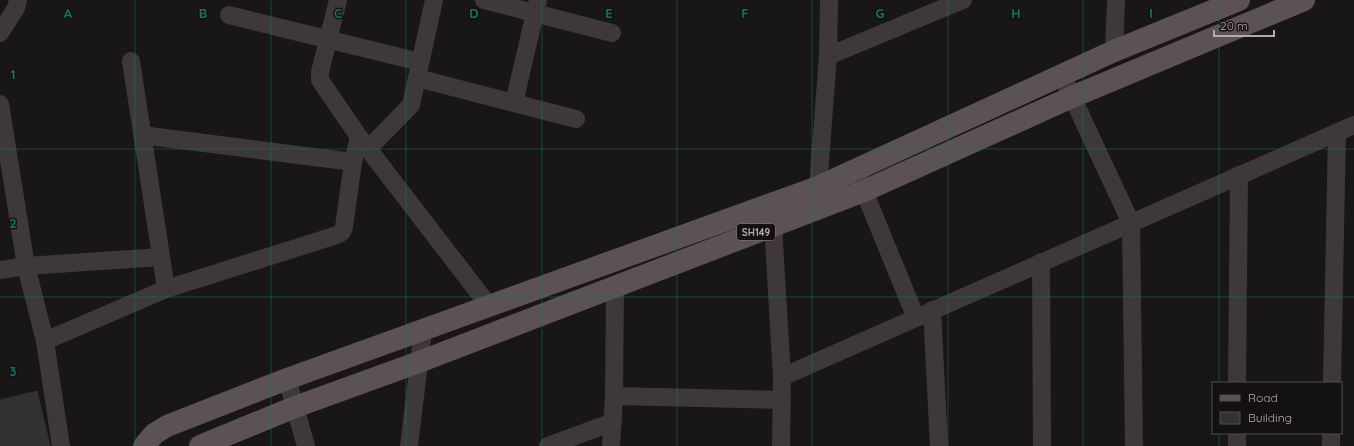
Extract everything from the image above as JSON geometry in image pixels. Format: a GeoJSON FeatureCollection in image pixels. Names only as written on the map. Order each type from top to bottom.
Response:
{"type":"FeatureCollection","features":[{"type":"Feature","properties":{"kind":"main road","name":"SH149"},"geometry":{"type":"LineString","coordinates":[[144,446],[154,434],[167,426],[287,379],[818,187],[1114,51],[1239,0]]}},
{"type":"Feature","properties":{"kind":"main road","name":"SH149"},"geometry":{"type":"LineString","coordinates":[[200,446],[295,407],[419,362],[864,191],[1072,97],[1304,0]]}},
{"type":"Feature","properties":{"kind":"street"},"geometry":{"type":"LineString","coordinates":[[0,33],[16,8],[18,0]]}},
{"type":"Feature","properties":{"kind":"street"},"geometry":{"type":"LineString","coordinates":[[338,0],[320,72],[320,80],[364,142],[490,306]]}},
{"type":"Feature","properties":{"kind":"street"},"geometry":{"type":"LineString","coordinates":[[45,341],[166,289],[337,235],[342,232],[353,162],[364,142],[411,105],[434,0]]}},
{"type":"Feature","properties":{"kind":"street"},"geometry":{"type":"LineString","coordinates":[[484,0],[537,7],[612,33]]}},
{"type":"Feature","properties":{"kind":"street"},"geometry":{"type":"LineString","coordinates":[[818,187],[828,56],[829,0]]}},
{"type":"Feature","properties":{"kind":"street"},"geometry":{"type":"LineString","coordinates":[[828,56],[963,0]]}},
{"type":"Feature","properties":{"kind":"street"},"geometry":{"type":"LineString","coordinates":[[1114,51],[1116,0]]}},
{"type":"Feature","properties":{"kind":"street"},"geometry":{"type":"LineString","coordinates":[[514,103],[537,7]]}},
{"type":"Feature","properties":{"kind":"street"},"geometry":{"type":"LineString","coordinates":[[229,15],[328,40],[514,103],[576,119]]}},
{"type":"Feature","properties":{"kind":"street"},"geometry":{"type":"LineString","coordinates":[[131,61],[166,289]]}},
{"type":"Feature","properties":{"kind":"street"},"geometry":{"type":"LineString","coordinates":[[1062,75],[1132,223],[1134,446]]}},
{"type":"Feature","properties":{"kind":"street"},"geometry":{"type":"LineString","coordinates":[[0,104],[26,266],[45,341],[61,446]]}},
{"type":"Feature","properties":{"kind":"street"},"geometry":{"type":"LineString","coordinates":[[782,376],[1354,125]]}},
{"type":"Feature","properties":{"kind":"street"},"geometry":{"type":"LineString","coordinates":[[1332,382],[1337,132]]}},
{"type":"Feature","properties":{"kind":"street"},"geometry":{"type":"LineString","coordinates":[[142,135],[353,162]]}},
{"type":"Feature","properties":{"kind":"street"},"geometry":{"type":"LineString","coordinates":[[855,169],[864,191],[924,314],[939,446]]}},
{"type":"Feature","properties":{"kind":"street"},"geometry":{"type":"LineString","coordinates":[[1237,382],[1239,175]]}},
{"type":"Feature","properties":{"kind":"street"},"geometry":{"type":"LineString","coordinates":[[773,225],[782,376],[781,446]]}},
{"type":"Feature","properties":{"kind":"street"},"geometry":{"type":"LineString","coordinates":[[0,270],[26,266],[162,257]]}},
{"type":"Feature","properties":{"kind":"street"},"geometry":{"type":"LineString","coordinates":[[1041,262],[1042,446]]}},
{"type":"Feature","properties":{"kind":"street"},"geometry":{"type":"LineString","coordinates":[[611,446],[614,396],[615,286]]}},
{"type":"Feature","properties":{"kind":"street"},"geometry":{"type":"LineString","coordinates":[[409,446],[423,330]]}},
{"type":"Feature","properties":{"kind":"street"},"geometry":{"type":"LineString","coordinates":[[287,379],[306,446]]}},
{"type":"Feature","properties":{"kind":"street"},"geometry":{"type":"LineString","coordinates":[[614,396],[782,400]]}},
{"type":"Feature","properties":{"kind":"street"},"geometry":{"type":"LineString","coordinates":[[548,446],[613,422]]}},
{"type":"Feature","properties":{"kind":"street"},"geometry":{"type":"LineString","coordinates":[[1237,434],[1237,446]]}},
{"type":"Feature","properties":{"kind":"street"},"geometry":{"type":"LineString","coordinates":[[1331,434],[1331,446]]}},
{"type":"Feature","properties":{"kind":"building"},"geometry":{"type":"Polygon","coordinates":[[[37,391],[50,446],[0,446],[0,400],[37,391]]]}}]}
